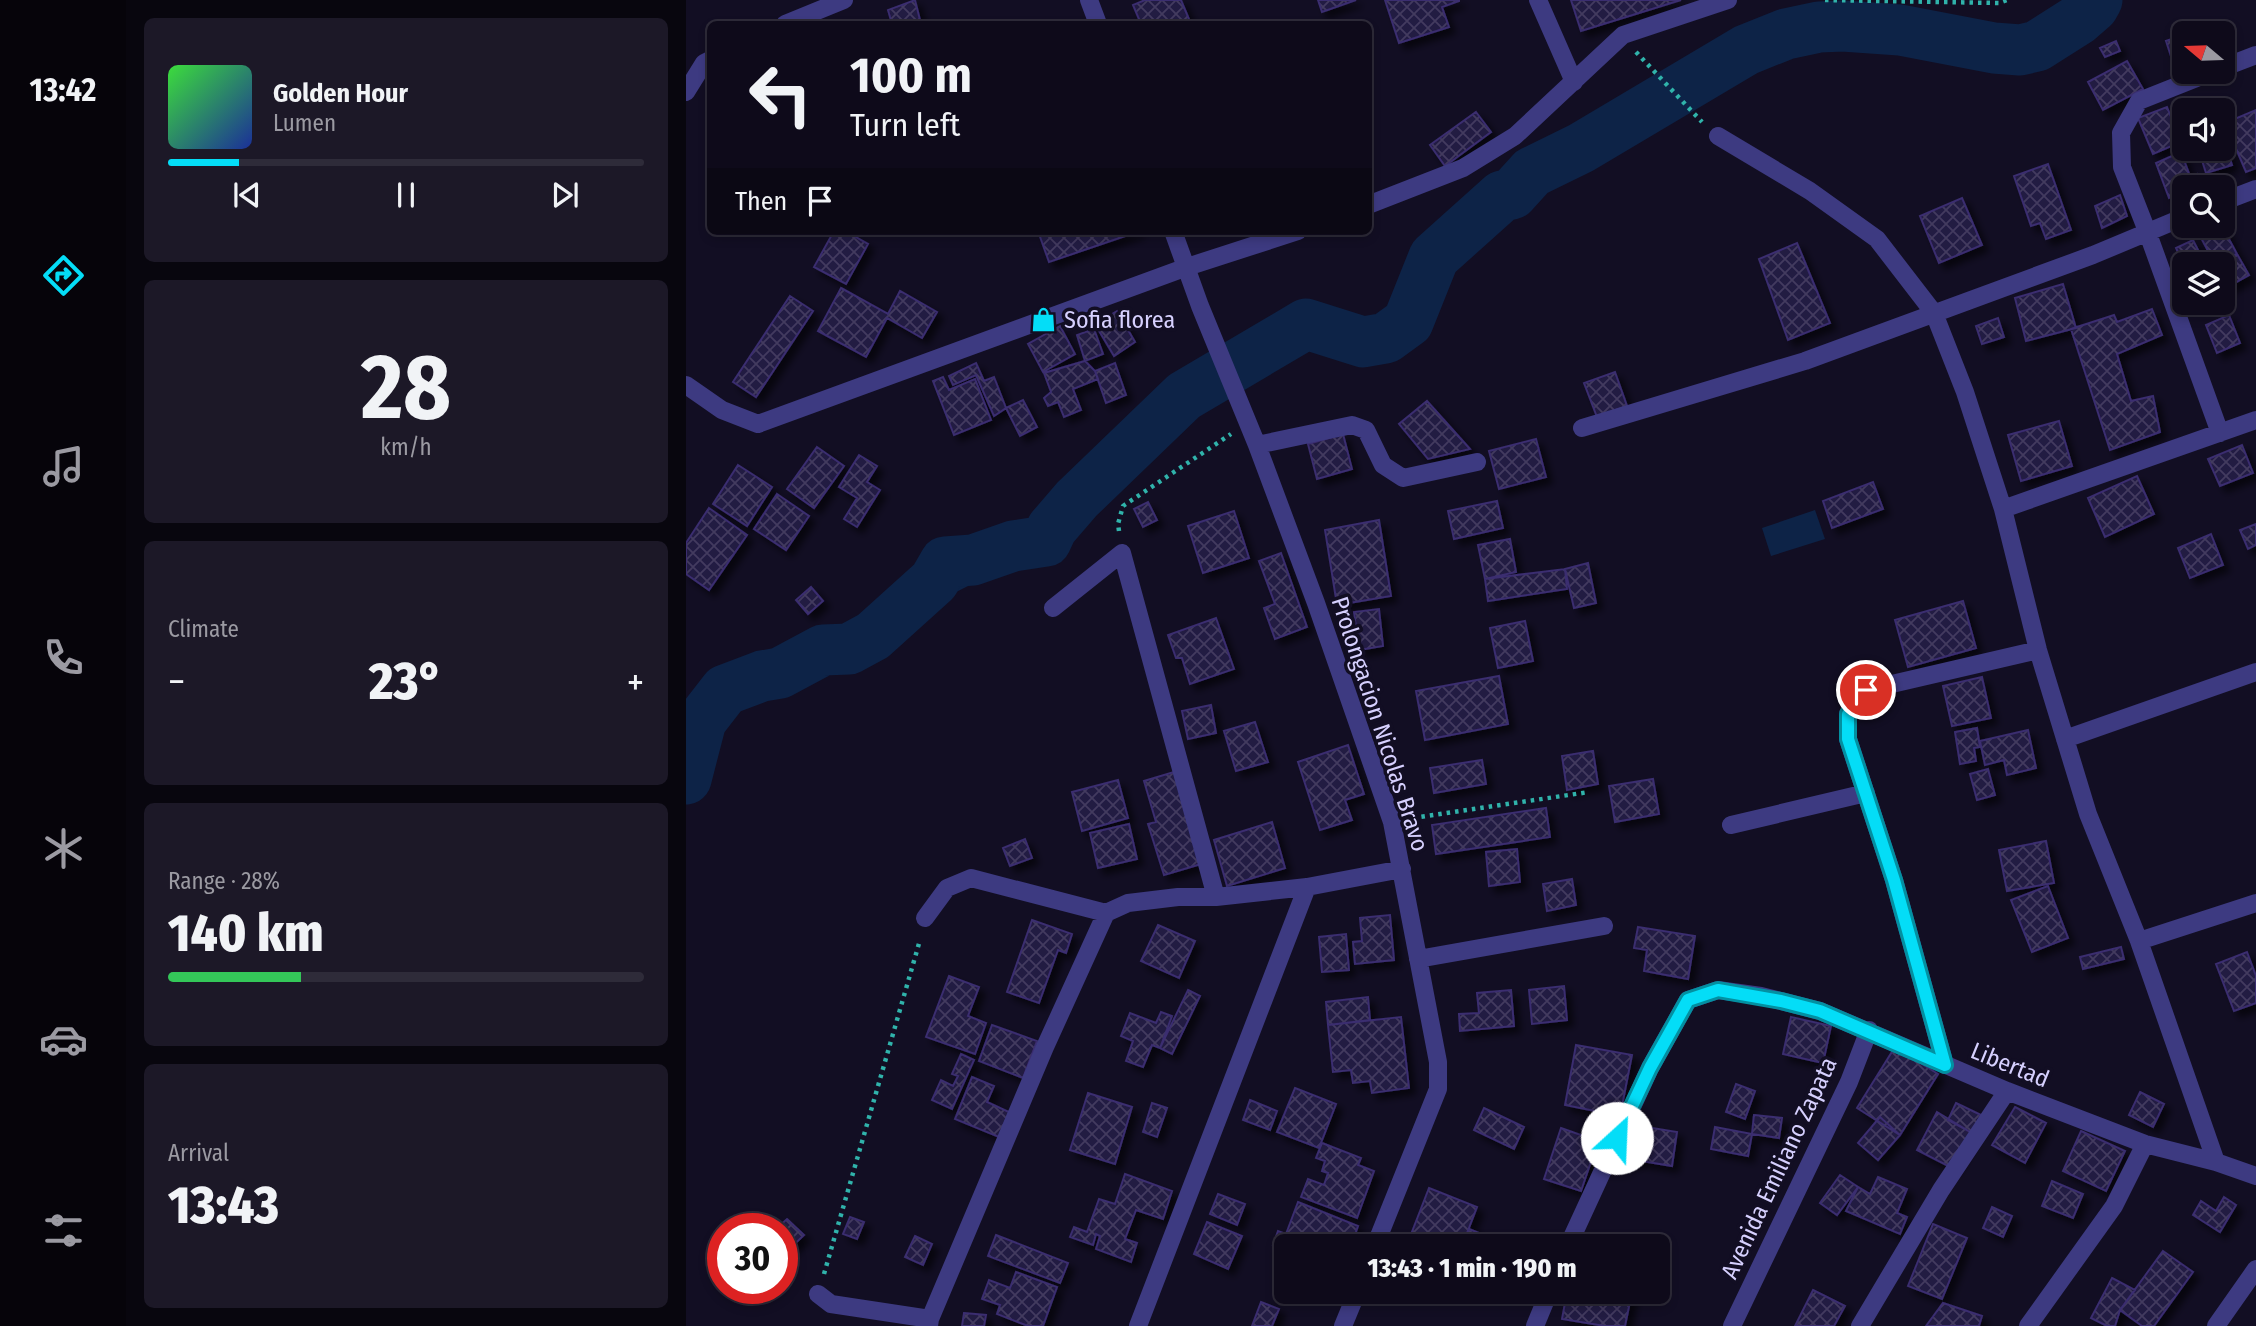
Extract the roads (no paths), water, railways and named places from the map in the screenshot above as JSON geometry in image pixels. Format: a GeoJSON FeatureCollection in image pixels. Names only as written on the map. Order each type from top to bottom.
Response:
{"type":"FeatureCollection","features":[{"type":"Feature","properties":{"kind":"street"},"geometry":{"type":"LineString","coordinates":[[792,21],[844,0]]}},
{"type":"Feature","properties":{"kind":"street"},"geometry":{"type":"LineString","coordinates":[[1089,0],[1097,21]]}},
{"type":"Feature","properties":{"kind":"street"},"geometry":{"type":"LineString","coordinates":[[1538,0],[1574,82]]}},
{"type":"Feature","properties":{"kind":"street"},"geometry":{"type":"LineString","coordinates":[[1372,203],[1463,169],[1515,136],[1622,35],[1728,0]]}},
{"type":"Feature","properties":{"kind":"street"},"geometry":{"type":"LineString","coordinates":[[2235,63],[2256,55]]}},
{"type":"Feature","properties":{"kind":"street"},"geometry":{"type":"LineString","coordinates":[[686,92],[707,62]]}},
{"type":"Feature","properties":{"kind":"street"},"geometry":{"type":"LineString","coordinates":[[2181,84],[2138,101],[2122,133],[2122,167],[2220,433]]}},
{"type":"Feature","properties":{"kind":"street"},"geometry":{"type":"LineString","coordinates":[[1712,131],[1810,191],[1877,239],[1934,313],[1965,392],[2003,509],[2038,650],[2088,814],[2139,941],[2216,1162]]}},
{"type":"Feature","properties":{"kind":"street"},"geometry":{"type":"LineString","coordinates":[[2235,197],[2256,189]]}},
{"type":"Feature","properties":{"kind":"street"},"geometry":{"type":"LineString","coordinates":[[1582,428],[1805,361],[2093,255],[2172,222]]}},
{"type":"Feature","properties":{"kind":"street","name":"Prolongacion Nicolas Bravo"},"geometry":{"type":"LineString","coordinates":[[1174,235],[1321,615],[1392,822],[1402,869],[1438,1062],[1438,1089],[1380,1234]]}},
{"type":"Feature","properties":{"kind":"street"},"geometry":{"type":"LineString","coordinates":[[686,385],[722,410],[758,424],[1186,267],[1286,235]]}},
{"type":"Feature","properties":{"kind":"street"},"geometry":{"type":"LineString","coordinates":[[2003,509],[2256,420]]}},
{"type":"Feature","properties":{"kind":"street"},"geometry":{"type":"LineString","coordinates":[[1257,446],[1352,425],[1366,430],[1383,465],[1403,478],[1478,462]]}},
{"type":"Feature","properties":{"kind":"street"},"geometry":{"type":"LineString","coordinates":[[1053,607],[1122,553],[1216,897]]}},
{"type":"Feature","properties":{"kind":"street"},"geometry":{"type":"LineString","coordinates":[[1945,1065],[1894,880],[1848,739],[1848,714],[1866,690],[2038,650]]}},
{"type":"Feature","properties":{"kind":"street"},"geometry":{"type":"LineString","coordinates":[[2065,739],[2256,672]]}},
{"type":"Feature","properties":{"kind":"street"},"geometry":{"type":"LineString","coordinates":[[1731,825],[1866,793]]}},
{"type":"Feature","properties":{"kind":"street"},"geometry":{"type":"LineString","coordinates":[[925,918],[947,888],[971,878],[1106,913],[1128,903],[1307,887],[1402,869]]}},
{"type":"Feature","properties":{"kind":"street"},"geometry":{"type":"LineString","coordinates":[[1138,1326],[1307,887]]}},
{"type":"Feature","properties":{"kind":"street"},"geometry":{"type":"LineString","coordinates":[[2139,941],[2256,903]]}},
{"type":"Feature","properties":{"kind":"street"},"geometry":{"type":"LineString","coordinates":[[818,1294],[831,1304],[930,1322],[1045,1047],[1106,913]]}},
{"type":"Feature","properties":{"kind":"street"},"geometry":{"type":"LineString","coordinates":[[1418,959],[1604,926]]}},
{"type":"Feature","properties":{"kind":"street","name":"Libertad"},"geometry":{"type":"LineString","coordinates":[[1574,1234],[1650,1068],[1688,1000],[1718,990],[1761,996],[1820,1011],[2007,1091],[2145,1144],[2216,1162],[2256,1176]]}},
{"type":"Feature","properties":{"kind":"street","name":"Avenida Emiliano Zapata"},"geometry":{"type":"LineString","coordinates":[[1732,1326],[1849,1082],[1869,1030]]}},
{"type":"Feature","properties":{"kind":"street"},"geometry":{"type":"LineString","coordinates":[[1860,1326],[1941,1191],[2007,1091]]}},
{"type":"Feature","properties":{"kind":"street"},"geometry":{"type":"LineString","coordinates":[[2028,1326],[2114,1206],[2145,1144]]}},
{"type":"Feature","properties":{"kind":"street"},"geometry":{"type":"LineString","coordinates":[[2216,1326],[2256,1269]]}},
{"type":"Feature","properties":{"kind":"street"},"geometry":{"type":"LineString","coordinates":[[1343,1326],[1352,1304]]}},
{"type":"Feature","properties":{"kind":"street"},"geometry":{"type":"LineString","coordinates":[[1535,1326],[1544,1304]]}},
{"type":"Feature","properties":{"kind":"water"},"geometry":{"type":"Polygon","coordinates":[[[1815,510],[1825,539],[1771,556],[1762,528],[1815,510]]]}},
{"type":"Feature","properties":{"kind":"waterway"},"geometry":{"type":"LineString","coordinates":[[686,779],[701,721],[725,690],[762,676],[780,673],[823,650],[849,649],[873,636],[934,581],[945,562],[973,560],[1013,546],[1046,541],[1052,528],[1077,499],[1184,396],[1306,324],[1363,342],[1386,338],[1408,322],[1434,257],[1502,196],[1512,194],[1532,172],[1581,148],[1746,50],[1786,34],[1819,27],[1843,26],[1900,30],[1994,48],[2020,50],[2037,46],[2078,20],[2097,0]]}},
{"type":"Feature","properties":{"kind":"waterway"},"geometry":{"type":"LineString","coordinates":[[912,602],[969,581],[1018,545]]}},
{"type":"Feature","properties":{"kind":"place","name":"Sofia florea"},"geometry":{"type":"Point","coordinates":[1044,320]}}]}
